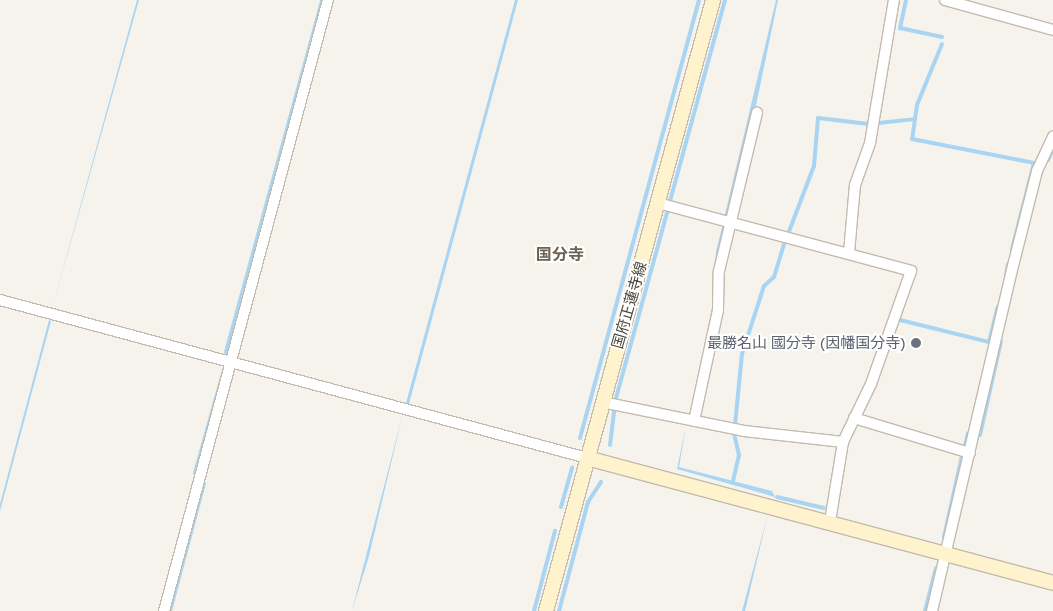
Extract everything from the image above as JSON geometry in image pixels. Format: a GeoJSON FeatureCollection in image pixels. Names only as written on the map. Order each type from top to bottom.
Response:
{"type":"FeatureCollection","features":[{"type":"Feature","properties":{"kind":"main road","name":"国府正蓮寺線"},"geometry":{"type":"LineString","coordinates":[[546,611],[713,0]]}},
{"type":"Feature","properties":{"kind":"main road"},"geometry":{"type":"LineString","coordinates":[[588,458],[830,521],[1053,583]]}},
{"type":"Feature","properties":{"kind":"street"},"geometry":{"type":"LineString","coordinates":[[164,611],[328,0]]}},
{"type":"Feature","properties":{"kind":"street"},"geometry":{"type":"LineString","coordinates":[[849,252],[855,185],[870,144],[894,0]]}},
{"type":"Feature","properties":{"kind":"street"},"geometry":{"type":"LineString","coordinates":[[945,0],[1053,30]]}},
{"type":"Feature","properties":{"kind":"street"},"geometry":{"type":"LineString","coordinates":[[694,421],[718,310],[719,271],[733,225],[757,113]]}},
{"type":"Feature","properties":{"kind":"street"},"geometry":{"type":"LineString","coordinates":[[932,611],[948,554],[1037,171],[1053,136]]}},
{"type":"Feature","properties":{"kind":"street"},"geometry":{"type":"LineString","coordinates":[[658,203],[733,225],[849,252],[911,271],[871,384],[843,442],[830,521]]}},
{"type":"Feature","properties":{"kind":"street"},"geometry":{"type":"LineString","coordinates":[[0,300],[588,458]]}},
{"type":"Feature","properties":{"kind":"street"},"geometry":{"type":"LineString","coordinates":[[602,402],[694,421],[843,442]]}},
{"type":"Feature","properties":{"kind":"street"},"geometry":{"type":"LineString","coordinates":[[854,418],[970,453]]}},
{"type":"Feature","properties":{"kind":"water"},"geometry":{"type":"Polygon","coordinates":[[[137,0],[139,0],[52,309],[137,0]]]}},
{"type":"Feature","properties":{"kind":"water"},"geometry":{"type":"Polygon","coordinates":[[[515,0],[518,0],[409,404],[406,403],[515,0]]]}},
{"type":"Feature","properties":{"kind":"water"},"geometry":{"type":"Polygon","coordinates":[[[776,0],[778,0],[691,416],[712,307],[716,252],[776,0]]]}},
{"type":"Feature","properties":{"kind":"water"},"geometry":{"type":"Polygon","coordinates":[[[49,320],[51,321],[0,511],[0,504],[49,320]]]}},
{"type":"Feature","properties":{"kind":"water"},"geometry":{"type":"Polygon","coordinates":[[[403,413],[369,556],[352,611],[366,556],[403,413]]]}},
{"type":"Feature","properties":{"kind":"water"},"geometry":{"type":"Polygon","coordinates":[[[686,426],[679,467],[772,491],[775,497],[677,469],[686,426]]]}},
{"type":"Feature","properties":{"kind":"water"},"geometry":{"type":"Polygon","coordinates":[[[768,514],[745,611],[742,611],[768,514]]]}},
{"type":"Feature","properties":{"kind":"waterway"},"geometry":{"type":"LineString","coordinates":[[226,352],[322,0]]}},
{"type":"Feature","properties":{"kind":"waterway"},"geometry":{"type":"LineString","coordinates":[[580,438],[699,0]]}},
{"type":"Feature","properties":{"kind":"waterway"},"geometry":{"type":"LineString","coordinates":[[670,201],[725,0]]}},
{"type":"Feature","properties":{"kind":"waterway"},"geometry":{"type":"LineString","coordinates":[[906,0],[900,28],[942,37]]}},
{"type":"Feature","properties":{"kind":"waterway"},"geometry":{"type":"LineString","coordinates":[[942,44],[917,105],[912,139],[1034,163],[1012,249]]}},
{"type":"Feature","properties":{"kind":"waterway"},"geometry":{"type":"LineString","coordinates":[[788,234],[814,166],[818,118],[869,124]]}},
{"type":"Feature","properties":{"kind":"waterway"},"geometry":{"type":"LineString","coordinates":[[878,123],[915,119]]}},
{"type":"Feature","properties":{"kind":"waterway"},"geometry":{"type":"LineString","coordinates":[[1048,160],[1053,149]]}},
{"type":"Feature","properties":{"kind":"waterway"},"geometry":{"type":"LineString","coordinates":[[616,398],[667,213]]}},
{"type":"Feature","properties":{"kind":"waterway"},"geometry":{"type":"LineString","coordinates":[[735,425],[742,354],[764,286],[774,277],[785,240]]}},
{"type":"Feature","properties":{"kind":"waterway"},"geometry":{"type":"LineString","coordinates":[[1006,276],[1008,264]]}},
{"type":"Feature","properties":{"kind":"waterway"},"geometry":{"type":"LineString","coordinates":[[900,320],[989,342],[998,307]]}},
{"type":"Feature","properties":{"kind":"waterway"},"geometry":{"type":"LineString","coordinates":[[980,435],[1001,341]]}},
{"type":"Feature","properties":{"kind":"waterway"},"geometry":{"type":"LineString","coordinates":[[195,473],[224,370]]}},
{"type":"Feature","properties":{"kind":"waterway"},"geometry":{"type":"LineString","coordinates":[[610,445],[614,411]]}},
{"type":"Feature","properties":{"kind":"waterway"},"geometry":{"type":"LineString","coordinates":[[733,481],[739,455],[734,433]]}},
{"type":"Feature","properties":{"kind":"waterway"},"geometry":{"type":"LineString","coordinates":[[965,446],[968,433]]}},
{"type":"Feature","properties":{"kind":"waterway"},"geometry":{"type":"LineString","coordinates":[[944,537],[962,456]]}},
{"type":"Feature","properties":{"kind":"waterway"},"geometry":{"type":"LineString","coordinates":[[561,507],[572,468]]}},
{"type":"Feature","properties":{"kind":"waterway"},"geometry":{"type":"LineString","coordinates":[[559,611],[588,502],[601,482]]}},
{"type":"Feature","properties":{"kind":"waterway"},"geometry":{"type":"LineString","coordinates":[[170,611],[204,483]]}},
{"type":"Feature","properties":{"kind":"waterway"},"geometry":{"type":"LineString","coordinates":[[777,497],[824,508]]}},
{"type":"Feature","properties":{"kind":"waterway"},"geometry":{"type":"LineString","coordinates":[[534,611],[555,531]]}},
{"type":"Feature","properties":{"kind":"waterway"},"geometry":{"type":"LineString","coordinates":[[925,611],[936,568]]}},
{"type":"Feature","properties":{"kind":"place","name":"最勝名山 國分寺 (因幡国分寺)"},"geometry":{"type":"Point","coordinates":[916,343]}},
{"type":"Feature","properties":{"kind":"district","name":"国分寺"},"geometry":{"type":"Point","coordinates":[560,254]}}]}
